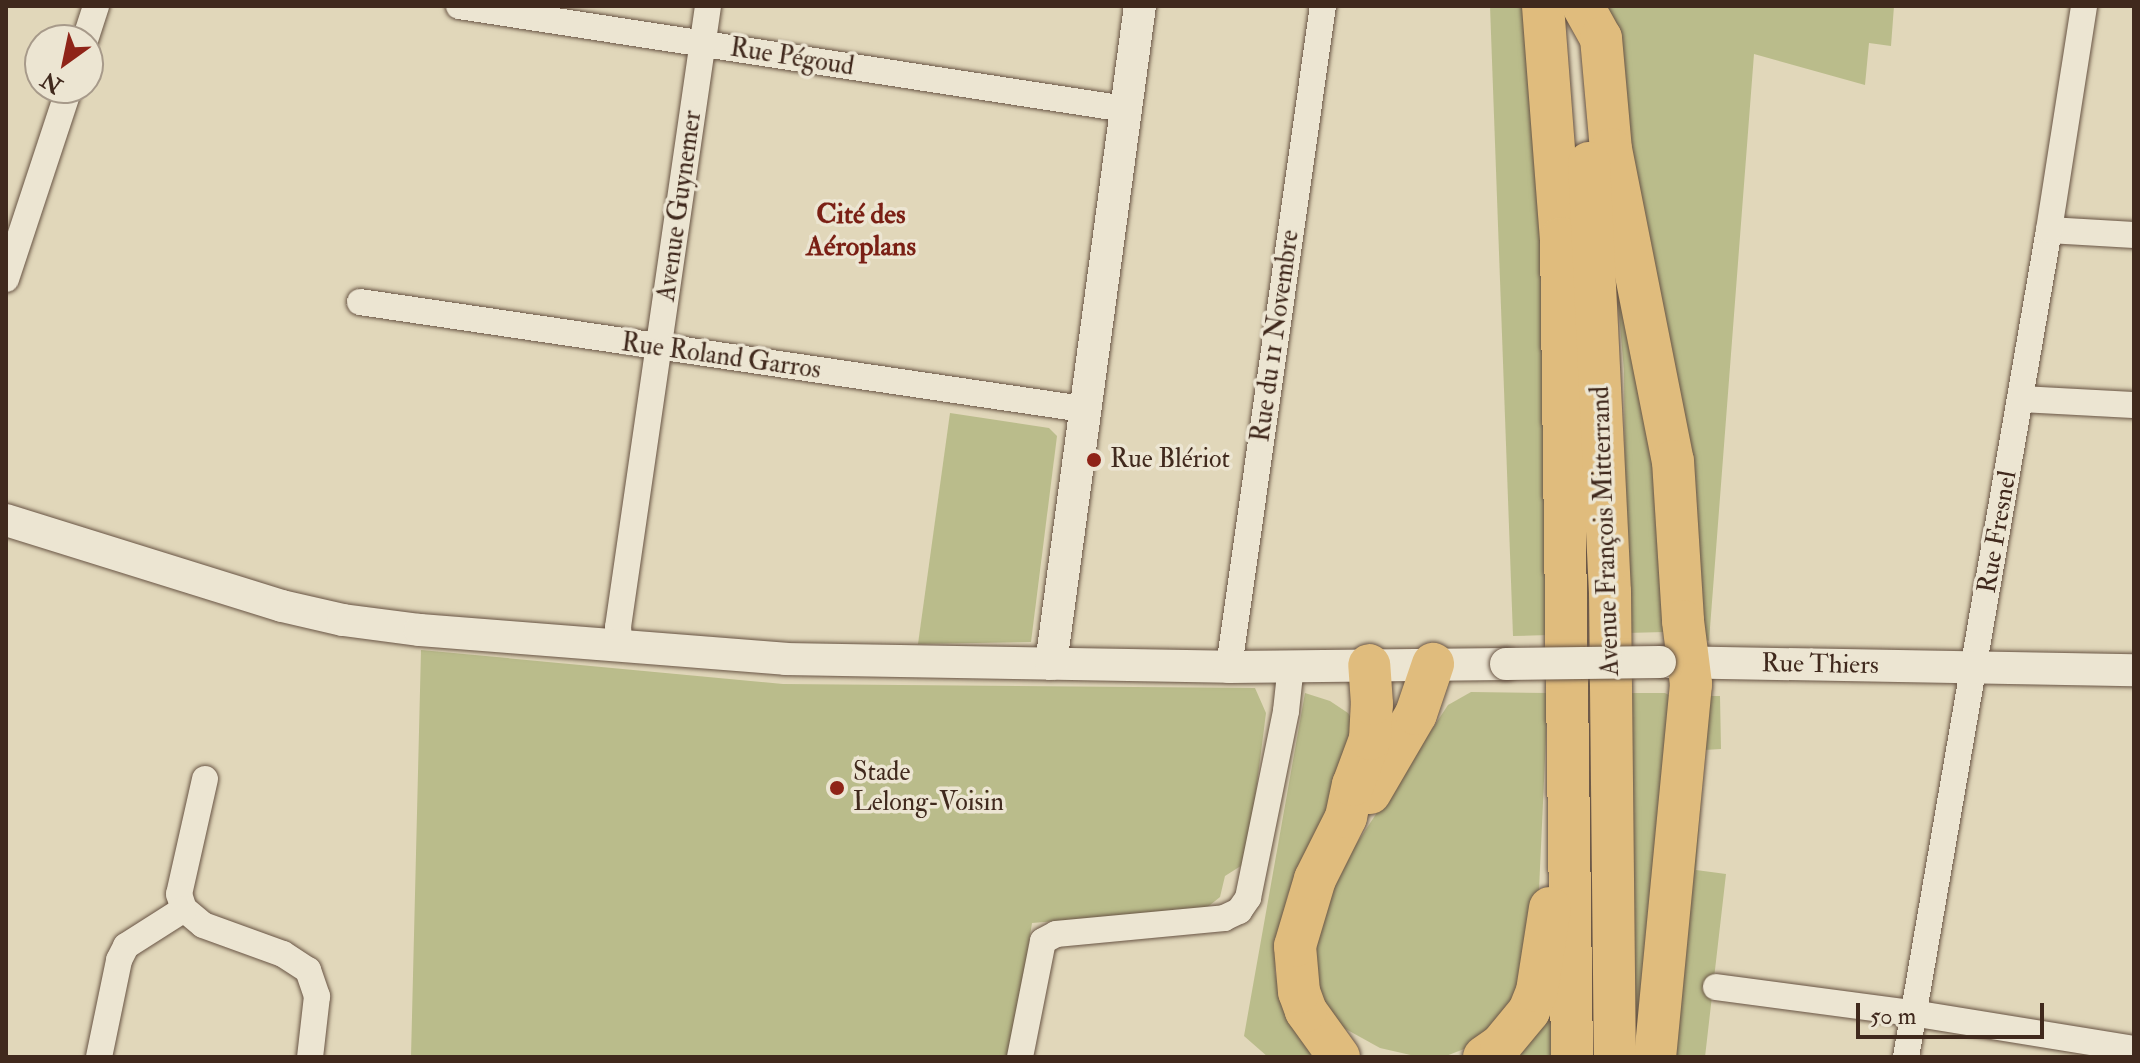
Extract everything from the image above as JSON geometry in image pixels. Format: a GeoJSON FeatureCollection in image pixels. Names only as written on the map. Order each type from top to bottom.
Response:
{"type":"FeatureCollection","features":[{"type":"Feature","properties":{"kind":"highway","name":"Avenue François Mitterrand"},"geometry":{"type":"LineString","coordinates":[[1543,6],[1561,238],[1572,1057]]}},
{"type":"Feature","properties":{"kind":"highway","name":"Avenue François Mitterrand"},"geometry":{"type":"LineString","coordinates":[[1580,6],[1594,223],[1610,592],[1615,1057]]}},
{"type":"Feature","properties":{"kind":"highway"},"geometry":{"type":"LineString","coordinates":[[1580,6],[1601,38],[1611,149],[1673,461],[1674,662],[1691,684],[1655,1057]]}},
{"type":"Feature","properties":{"kind":"highway"},"geometry":{"type":"LineString","coordinates":[[1346,817],[1369,794],[1416,714],[1433,664]]}},
{"type":"Feature","properties":{"kind":"highway"},"geometry":{"type":"LineString","coordinates":[[1341,1052],[1306,1011],[1299,992],[1295,946],[1315,879],[1346,817],[1353,785],[1370,739],[1372,704],[1369,665]]}},
{"type":"Feature","properties":{"kind":"highway"},"geometry":{"type":"LineString","coordinates":[[1484,1057],[1517,1029],[1537,991],[1552,894],[1569,827]]}},
{"type":"Feature","properties":{"kind":"street","name":"Rue Pégoud"},"geometry":{"type":"LineString","coordinates":[[459,6],[1125,109]]}},
{"type":"Feature","properties":{"kind":"street","name":"Avenue Guynemer"},"geometry":{"type":"LineString","coordinates":[[619,644],[618,627],[708,6]]}},
{"type":"Feature","properties":{"kind":"street"},"geometry":{"type":"LineString","coordinates":[[1051,664],[1083,409],[1140,6]]}},
{"type":"Feature","properties":{"kind":"street","name":"Rue du 11 Novembre"},"geometry":{"type":"LineString","coordinates":[[1229,667],[1323,6]]}},
{"type":"Feature","properties":{"kind":"street","name":"Rue Fresnel"},"geometry":{"type":"LineString","coordinates":[[1906,1057],[2049,230],[2084,6]]}},
{"type":"Feature","properties":{"kind":"street"},"geometry":{"type":"LineString","coordinates":[[6,279],[64,104]]}},
{"type":"Feature","properties":{"kind":"street"},"geometry":{"type":"LineString","coordinates":[[2049,230],[2134,235]]}},
{"type":"Feature","properties":{"kind":"street","name":"Rue Roland Garros"},"geometry":{"type":"LineString","coordinates":[[360,302],[660,349],[1083,409]]}},
{"type":"Feature","properties":{"kind":"street"},"geometry":{"type":"LineString","coordinates":[[2020,399],[2134,405]]}},
{"type":"Feature","properties":{"kind":"street","name":"Rue Thiers"},"geometry":{"type":"LineString","coordinates":[[6,520],[185,577],[343,620],[420,630],[785,659],[1229,667],[1674,662],[2134,670]]}},
{"type":"Feature","properties":{"kind":"street"},"geometry":{"type":"LineString","coordinates":[[1020,1057],[1043,941],[1056,934],[1224,918],[1239,911],[1248,898],[1286,711],[1291,665]]}},
{"type":"Feature","properties":{"kind":"street"},"geometry":{"type":"LineString","coordinates":[[205,779],[179,894],[184,909],[203,925],[283,954],[308,970],[317,996],[310,1057]]}},
{"type":"Feature","properties":{"kind":"street"},"geometry":{"type":"LineString","coordinates":[[99,1057],[119,960],[126,946],[184,909]]}},
{"type":"Feature","properties":{"kind":"street"},"geometry":{"type":"LineString","coordinates":[[1716,987],[1912,1013],[2134,1049]]}},
{"type":"Feature","properties":{"kind":"green space"},"geometry":{"type":"Polygon","coordinates":[[[1490,6],[1523,6],[1539,185],[1549,635],[1513,636],[1490,6]]]}},
{"type":"Feature","properties":{"kind":"green space"},"geometry":{"type":"Polygon","coordinates":[[[1607,6],[1894,6],[1891,46],[1869,43],[1865,85],[1754,54],[1709,641],[1703,638],[1623,135],[1607,6]]]}},
{"type":"Feature","properties":{"kind":"green space"},"geometry":{"type":"Polygon","coordinates":[[[1617,290],[1621,290],[1662,472],[1665,632],[1626,633],[1624,371],[1617,290]]]}},
{"type":"Feature","properties":{"kind":"green space"},"geometry":{"type":"Polygon","coordinates":[[[950,413],[1049,428],[1057,436],[1031,642],[918,644],[950,413]]]}},
{"type":"Feature","properties":{"kind":"green space","name":"Stade Lelong-Voisin"},"geometry":{"type":"Polygon","coordinates":[[[421,650],[783,684],[1255,688],[1266,713],[1247,862],[1225,876],[1220,897],[1205,909],[1032,923],[1011,1057],[411,1057],[421,650]]]}},
{"type":"Feature","properties":{"kind":"green space"},"geometry":{"type":"Polygon","coordinates":[[[1471,692],[1548,693],[1538,912],[1513,1006],[1477,1044],[1446,1056],[1415,1056],[1380,1048],[1324,1017],[1311,968],[1329,899],[1351,852],[1448,705],[1471,692]]]}},
{"type":"Feature","properties":{"kind":"green space"},"geometry":{"type":"Polygon","coordinates":[[[1305,693],[1330,701],[1348,713],[1358,728],[1353,757],[1288,894],[1277,940],[1275,972],[1283,1009],[1313,1057],[1268,1057],[1244,1036],[1305,693]]]}},
{"type":"Feature","properties":{"kind":"green space"},"geometry":{"type":"Polygon","coordinates":[[[1627,693],[1665,693],[1673,697],[1643,1057],[1628,1057],[1627,693]]]}},
{"type":"Feature","properties":{"kind":"green space"},"geometry":{"type":"Polygon","coordinates":[[[1707,696],[1720,696],[1721,749],[1704,750],[1696,870],[1726,874],[1705,1057],[1666,1057],[1707,696]]]}},
{"type":"Feature","properties":{"kind":"green space"},"geometry":{"type":"Polygon","coordinates":[[[1557,1003],[1557,1057],[1503,1057],[1557,1003]]]}},
{"type":"Feature","properties":{"kind":"place","name":"Rue Blériot"},"geometry":{"type":"Point","coordinates":[1094,460]}},
{"type":"Feature","properties":{"kind":"place","name":"Stade Lelong-Voisin"},"geometry":{"type":"Point","coordinates":[837,788]}},
{"type":"Feature","properties":{"kind":"district","name":"Cité des Aéroplans"},"geometry":{"type":"Point","coordinates":[861,231]}}]}
